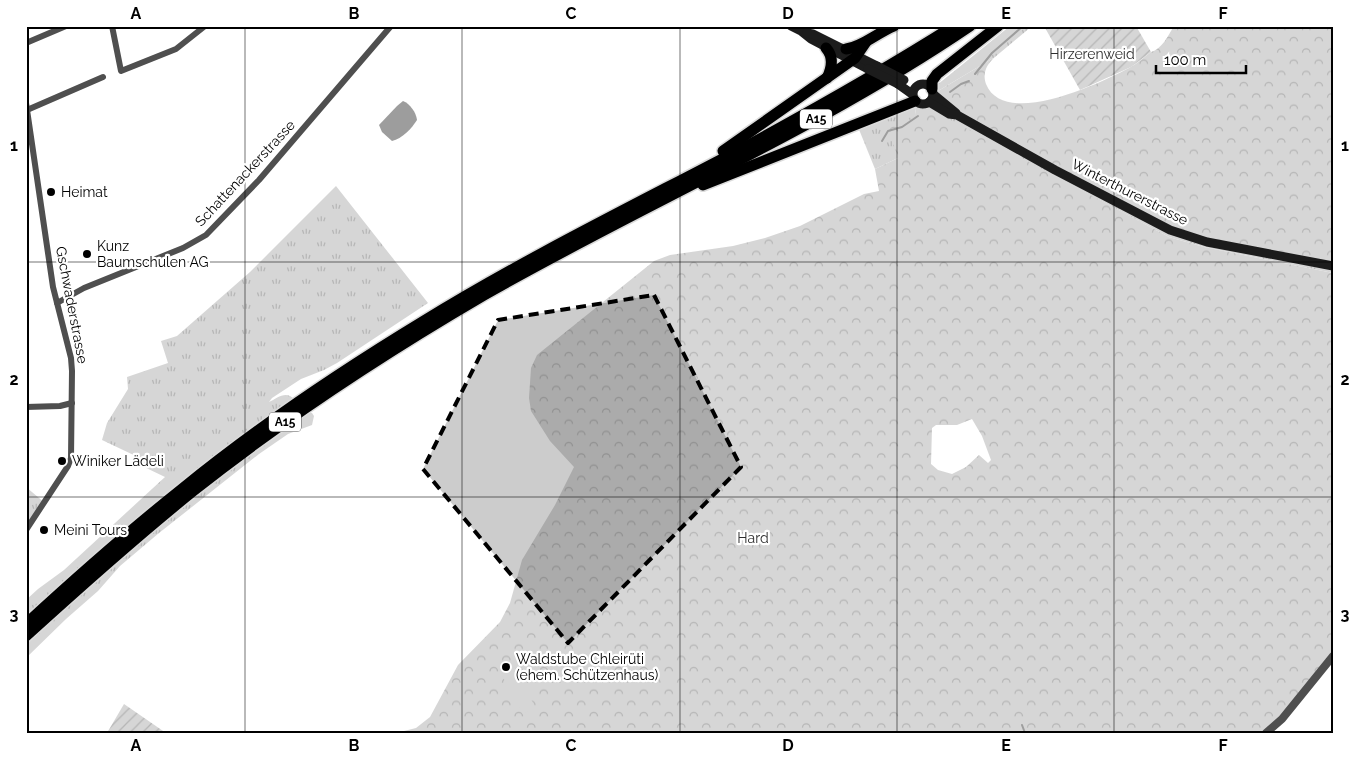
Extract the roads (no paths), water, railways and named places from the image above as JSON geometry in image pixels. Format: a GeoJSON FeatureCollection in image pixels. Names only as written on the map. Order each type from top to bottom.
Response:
{"type":"FeatureCollection","features":[{"type":"Feature","properties":{"kind":"highway"},"geometry":{"type":"LineString","coordinates":[[678,182],[854,58],[874,35],[894,26]]}},
{"type":"Feature","properties":{"kind":"highway","name":"A15"},"geometry":{"type":"LineString","coordinates":[[26,624],[120,539],[183,487],[253,434],[330,381],[425,320],[486,284],[856,86],[954,26]]}},
{"type":"Feature","properties":{"kind":"highway","name":"A15"},"geometry":{"type":"LineString","coordinates":[[26,636],[134,540],[193,491],[255,444],[378,359],[471,303],[862,93],[970,26]]}},
{"type":"Feature","properties":{"kind":"highway"},"geometry":{"type":"LineString","coordinates":[[931,95],[932,81],[937,74],[998,26]]}},
{"type":"Feature","properties":{"kind":"highway"},"geometry":{"type":"LineString","coordinates":[[846,49],[866,42]]}},
{"type":"Feature","properties":{"kind":"highway"},"geometry":{"type":"LineString","coordinates":[[826,48],[831,55],[832,62],[827,78]]}},
{"type":"Feature","properties":{"kind":"highway"},"geometry":{"type":"LineString","coordinates":[[657,202],[915,93]]}},
{"type":"Feature","properties":{"kind":"main road","name":"Winterthurerstrasse"},"geometry":{"type":"LineString","coordinates":[[791,26],[826,48],[877,66],[915,93],[923,104],[931,95]]}},
{"type":"Feature","properties":{"kind":"main road","name":"Winterthurerstrasse"},"geometry":{"type":"LineString","coordinates":[[801,31],[813,34],[846,49],[868,69],[901,82]]}},
{"type":"Feature","properties":{"kind":"main road","name":"Winterthurerstrasse"},"geometry":{"type":"LineString","coordinates":[[915,93],[924,84],[931,95],[949,114],[957,115],[1158,225],[1182,235],[1207,242],[1333,266]]}},
{"type":"Feature","properties":{"kind":"street"},"geometry":{"type":"LineString","coordinates":[[26,44],[66,26]]}},
{"type":"Feature","properties":{"kind":"street"},"geometry":{"type":"LineString","coordinates":[[112,26],[121,71],[176,49],[205,26]]}},
{"type":"Feature","properties":{"kind":"street","name":"Schattenackerstrasse"},"geometry":{"type":"LineString","coordinates":[[56,303],[81,290],[183,248],[206,235],[265,173],[391,26]]}},
{"type":"Feature","properties":{"kind":"street"},"geometry":{"type":"LineString","coordinates":[[27,106],[103,77]]}},
{"type":"Feature","properties":{"kind":"street","name":"Gschwaderstrasse"},"geometry":{"type":"LineString","coordinates":[[26,530],[70,462],[72,453],[71,358],[56,303],[27,106]]}},
{"type":"Feature","properties":{"kind":"street"},"geometry":{"type":"LineString","coordinates":[[26,407],[60,406],[72,403]]}},
{"type":"Feature","properties":{"kind":"street"},"geometry":{"type":"LineString","coordinates":[[1266,733],[1288,713],[1333,656]]}},
{"type":"Feature","properties":{"kind":"waterway"},"geometry":{"type":"LineString","coordinates":[[975,74],[992,53],[1023,26]]}},
{"type":"Feature","properties":{"kind":"waterway"},"geometry":{"type":"LineString","coordinates":[[950,92],[969,81]]}},
{"type":"Feature","properties":{"kind":"waterway"},"geometry":{"type":"LineString","coordinates":[[882,141],[888,131],[902,127],[918,116]]}},
{"type":"Feature","properties":{"kind":"waterway"},"geometry":{"type":"LineString","coordinates":[[1022,725],[1025,733]]}},
{"type":"Feature","properties":{"kind":"place","name":"Heimat"},"geometry":{"type":"Point","coordinates":[51,192]}},
{"type":"Feature","properties":{"kind":"place","name":"Kunz Baumschulen AG"},"geometry":{"type":"Point","coordinates":[87,254]}},
{"type":"Feature","properties":{"kind":"place","name":"Winiker Lädeli"},"geometry":{"type":"Point","coordinates":[62,461]}},
{"type":"Feature","properties":{"kind":"place","name":"Meini Tours"},"geometry":{"type":"Point","coordinates":[44,530]}},
{"type":"Feature","properties":{"kind":"place","name":"Waldstube Chleirüti (ehem. Schützenhaus)"},"geometry":{"type":"Point","coordinates":[506,667]}},
{"type":"Feature","properties":{"kind":"park label","name":"Hirzerenweid"},"geometry":{"type":"Point","coordinates":[1092,54]}},
{"type":"Feature","properties":{"kind":"park label","name":"Hard"},"geometry":{"type":"Point","coordinates":[753,538]}}]}
